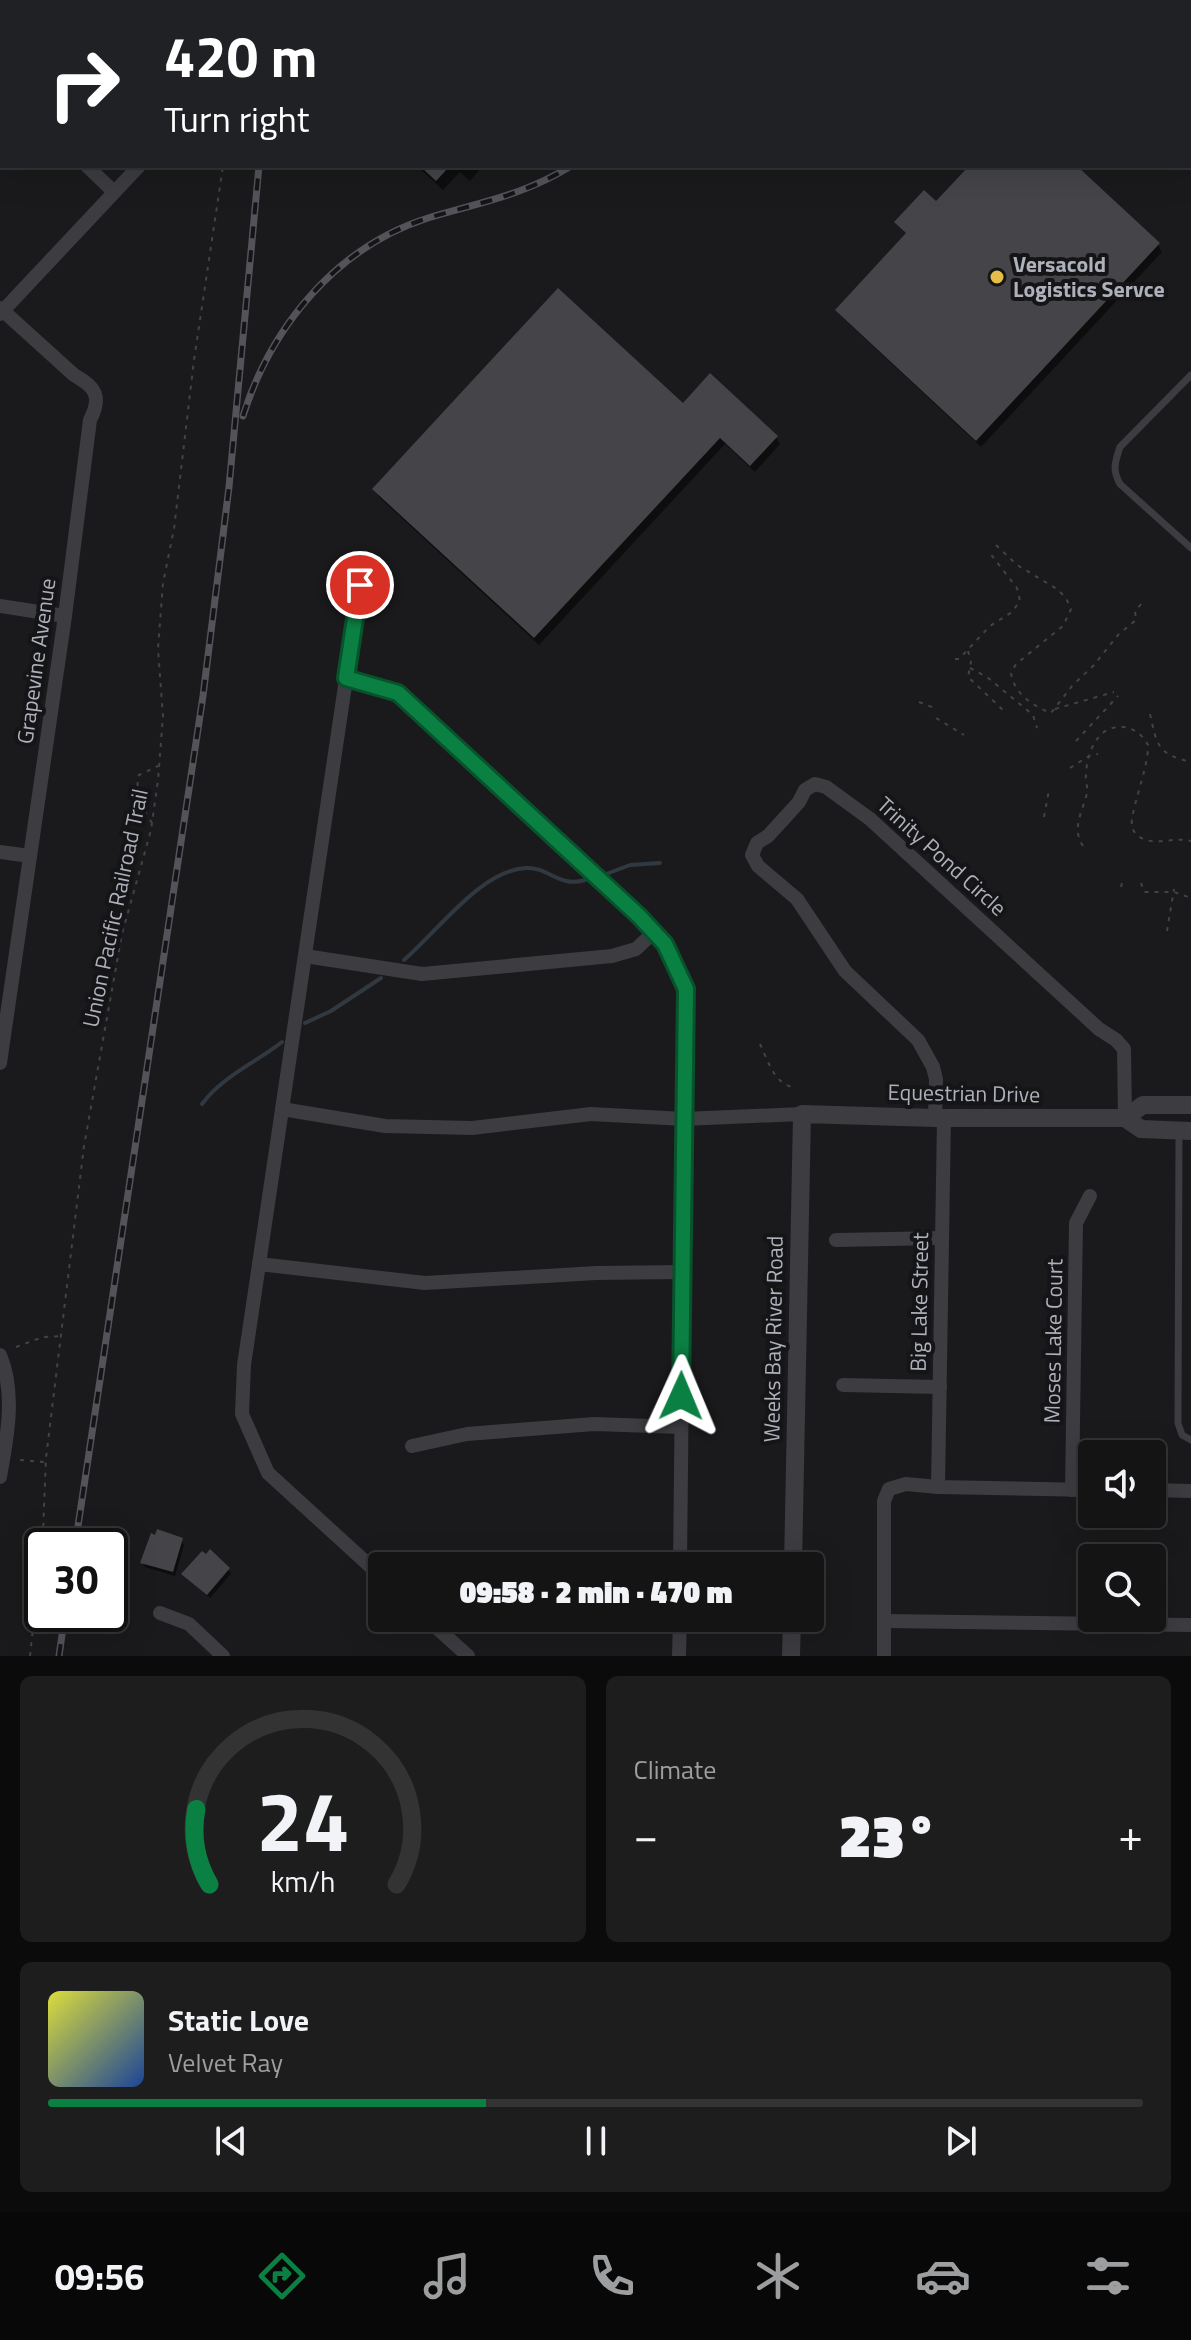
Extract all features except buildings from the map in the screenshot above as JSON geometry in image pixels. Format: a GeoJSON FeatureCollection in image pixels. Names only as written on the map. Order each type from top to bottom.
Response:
{"type":"FeatureCollection","features":[{"type":"Feature","properties":{"kind":"street"},"geometry":{"type":"LineString","coordinates":[[89,168],[114,192]]}},
{"type":"Feature","properties":{"kind":"street"},"geometry":{"type":"LineString","coordinates":[[1,311],[137,168]]}},
{"type":"Feature","properties":{"kind":"street","name":"Grapevine Avenue"},"geometry":{"type":"LineString","coordinates":[[0,1063],[2,1029],[65,616],[90,420],[97,407],[95,393],[86,382],[1,311]]}},
{"type":"Feature","properties":{"kind":"street"},"geometry":{"type":"LineString","coordinates":[[360,585],[244,1365],[242,1414],[268,1473],[368,1564]]}},
{"type":"Feature","properties":{"kind":"street"},"geometry":{"type":"LineString","coordinates":[[0,606],[65,616]]}},
{"type":"Feature","properties":{"kind":"street"},"geometry":{"type":"LineString","coordinates":[[346,678],[398,693],[654,932],[665,944],[686,989],[680,1552]]}},
{"type":"Feature","properties":{"kind":"street","name":"Trinity Pond Circle"},"geometry":{"type":"LineString","coordinates":[[940,1118],[933,1067],[918,1040],[845,971],[803,907],[786,887],[758,866],[752,855],[757,843],[768,836],[799,802],[805,790],[815,784],[826,787],[870,819],[1099,1029],[1116,1040],[1124,1049],[1125,1118]]}},
{"type":"Feature","properties":{"kind":"street"},"geometry":{"type":"LineString","coordinates":[[0,852],[30,856]]}},
{"type":"Feature","properties":{"kind":"street"},"geometry":{"type":"LineString","coordinates":[[305,956],[422,974],[612,956],[636,949],[654,932]]}},
{"type":"Feature","properties":{"kind":"street","name":"Equestrian Drive"},"geometry":{"type":"LineString","coordinates":[[1125,1118],[1143,1105],[1191,1105]]}},
{"type":"Feature","properties":{"kind":"street"},"geometry":{"type":"LineString","coordinates":[[282,1109],[399,1126],[472,1128],[591,1114],[684,1119],[802,1114]]}},
{"type":"Feature","properties":{"kind":"street","name":"Equestrian Drive"},"geometry":{"type":"LineString","coordinates":[[802,1114],[1125,1118],[1141,1129],[1185,1131]]}},
{"type":"Feature","properties":{"kind":"street","name":"Weeks Bay River Road"},"geometry":{"type":"LineString","coordinates":[[793,1552],[802,1114]]}},
{"type":"Feature","properties":{"kind":"street","name":"Big Lake Street"},"geometry":{"type":"LineString","coordinates":[[938,1487],[942,1238],[940,1118]]}},
{"type":"Feature","properties":{"kind":"street","name":"Moses Lake Court"},"geometry":{"type":"LineString","coordinates":[[1072,1490],[1076,1223],[1090,1196]]}},
{"type":"Feature","properties":{"kind":"street"},"geometry":{"type":"LineString","coordinates":[[836,1240],[942,1238]]}},
{"type":"Feature","properties":{"kind":"street"},"geometry":{"type":"LineString","coordinates":[[259,1264],[425,1283],[596,1273],[682,1272]]}},
{"type":"Feature","properties":{"kind":"street"},"geometry":{"type":"LineString","coordinates":[[0,1355],[9,1406],[0,1477]]}},
{"type":"Feature","properties":{"kind":"street"},"geometry":{"type":"LineString","coordinates":[[843,1385],[940,1387]]}},
{"type":"Feature","properties":{"kind":"street"},"geometry":{"type":"LineString","coordinates":[[412,1446],[467,1434],[594,1424],[681,1427]]}},
{"type":"Feature","properties":{"kind":"street"},"geometry":{"type":"LineString","coordinates":[[884,1656],[884,1501],[889,1489],[906,1484],[1078,1490]]}},
{"type":"Feature","properties":{"kind":"street"},"geometry":{"type":"LineString","coordinates":[[1166,1490],[1191,1491]]}},
{"type":"Feature","properties":{"kind":"street"},"geometry":{"type":"LineString","coordinates":[[160,1613],[189,1624],[223,1656]]}},
{"type":"Feature","properties":{"kind":"street"},"geometry":{"type":"LineString","coordinates":[[885,1621],[1191,1625]]}},
{"type":"Feature","properties":{"kind":"street"},"geometry":{"type":"LineString","coordinates":[[441,1632],[468,1656]]}},
{"type":"Feature","properties":{"kind":"street"},"geometry":{"type":"LineString","coordinates":[[679,1656],[680,1632]]}},
{"type":"Feature","properties":{"kind":"street"},"geometry":{"type":"LineString","coordinates":[[791,1656],[792,1632]]}},
{"type":"Feature","properties":{"kind":"lane"},"geometry":{"type":"LineString","coordinates":[[1191,375],[1120,447],[1114,474],[1120,484],[1191,548]]}},
{"type":"Feature","properties":{"kind":"lane"},"geometry":{"type":"LineString","coordinates":[[1185,1131],[1178,1423],[1182,1435],[1191,1440]]}},
{"type":"Feature","properties":{"kind":"path","name":"Union Pacific Railroad Trail"},"geometry":{"type":"LineString","coordinates":[[30,1656],[43,1532],[45,1462],[84,1146],[122,934],[152,823],[163,716],[158,649],[163,583],[174,529],[194,360],[223,168]]}},
{"type":"Feature","properties":{"kind":"path"},"geometry":{"type":"LineString","coordinates":[[996,545],[1017,565],[1057,589],[1070,604],[1070,615],[1063,626],[1016,664],[1011,673],[1014,685],[1025,698],[1051,713],[1114,692]]}},
{"type":"Feature","properties":{"kind":"path"},"geometry":{"type":"LineString","coordinates":[[955,659],[968,651],[990,626],[1012,612],[1020,601],[1017,588],[989,552]]}},
{"type":"Feature","properties":{"kind":"path"},"geometry":{"type":"LineString","coordinates":[[1054,710],[1072,686],[1101,659],[1118,635],[1136,620],[1135,611],[1143,602]]}},
{"type":"Feature","properties":{"kind":"path"},"geometry":{"type":"LineString","coordinates":[[968,651],[968,677],[1003,710],[1001,713]]}},
{"type":"Feature","properties":{"kind":"path"},"geometry":{"type":"LineString","coordinates":[[970,668],[983,673],[1033,715],[1037,728]]}},
{"type":"Feature","properties":{"kind":"path"},"geometry":{"type":"LineString","coordinates":[[1076,741],[1118,696]]}},
{"type":"Feature","properties":{"kind":"path"},"geometry":{"type":"LineString","coordinates":[[919,702],[937,709]]}},
{"type":"Feature","properties":{"kind":"path"},"geometry":{"type":"LineString","coordinates":[[1150,714],[1160,748],[1171,756],[1191,762]]}},
{"type":"Feature","properties":{"kind":"path"},"geometry":{"type":"LineString","coordinates":[[936,718],[964,735]]}},
{"type":"Feature","properties":{"kind":"path"},"geometry":{"type":"LineString","coordinates":[[1083,846],[1078,827],[1086,795],[1089,756],[1094,741],[1106,731],[1122,727],[1140,734],[1148,745],[1149,754],[1132,826],[1139,837],[1151,841],[1176,838],[1191,841]]}},
{"type":"Feature","properties":{"kind":"path"},"geometry":{"type":"LineString","coordinates":[[1070,768],[1098,754]]}},
{"type":"Feature","properties":{"kind":"path"},"geometry":{"type":"LineString","coordinates":[[152,823],[144,812],[137,783],[139,775],[159,765]]}},
{"type":"Feature","properties":{"kind":"path"},"geometry":{"type":"LineString","coordinates":[[1044,817],[1049,790]]}},
{"type":"Feature","properties":{"kind":"path"},"geometry":{"type":"LineString","coordinates":[[1121,887],[1123,879]]}},
{"type":"Feature","properties":{"kind":"path"},"geometry":{"type":"LineString","coordinates":[[1141,883],[1144,892],[1174,890],[1191,898]]}},
{"type":"Feature","properties":{"kind":"path"},"geometry":{"type":"LineString","coordinates":[[1167,931],[1174,890]]}},
{"type":"Feature","properties":{"kind":"path"},"geometry":{"type":"LineString","coordinates":[[760,1044],[776,1077],[792,1087]]}},
{"type":"Feature","properties":{"kind":"path"},"geometry":{"type":"LineString","coordinates":[[16,1347],[43,1337],[62,1335]]}},
{"type":"Feature","properties":{"kind":"path"},"geometry":{"type":"LineString","coordinates":[[20,1460],[45,1462]]}},
{"type":"Feature","properties":{"kind":"waterway"},"geometry":{"type":"LineString","coordinates":[[601,876],[630,865],[660,863]]}},
{"type":"Feature","properties":{"kind":"waterway"},"geometry":{"type":"LineString","coordinates":[[404,960],[477,890],[509,871],[526,868],[568,881],[585,880]]}},
{"type":"Feature","properties":{"kind":"waterway"},"geometry":{"type":"LineString","coordinates":[[305,1023],[331,1011],[381,978]]}},
{"type":"Feature","properties":{"kind":"waterway"},"geometry":{"type":"LineString","coordinates":[[202,1104],[229,1078],[282,1042]]}},
{"type":"Feature","properties":{"kind":"railway"},"geometry":{"type":"LineString","coordinates":[[78,1528],[203,696],[229,487],[259,168]]}},
{"type":"Feature","properties":{"kind":"railway"},"geometry":{"type":"LineString","coordinates":[[243,416],[255,383],[290,322],[336,270],[395,231],[535,185],[567,168]]}},
{"type":"Feature","properties":{"kind":"railway"},"geometry":{"type":"LineString","coordinates":[[59,1656],[62,1632]]}},
{"type":"Feature","properties":{"kind":"place","name":"Versacold Logistics Servce"},"geometry":{"type":"Point","coordinates":[997,277]}},
{"type":"Feature","properties":{"kind":"route"},"geometry":{"type":"LineString","coordinates":[[360,585],[346,678],[398,693],[639,916],[665,944],[686,989],[681,1396]]}}]}
